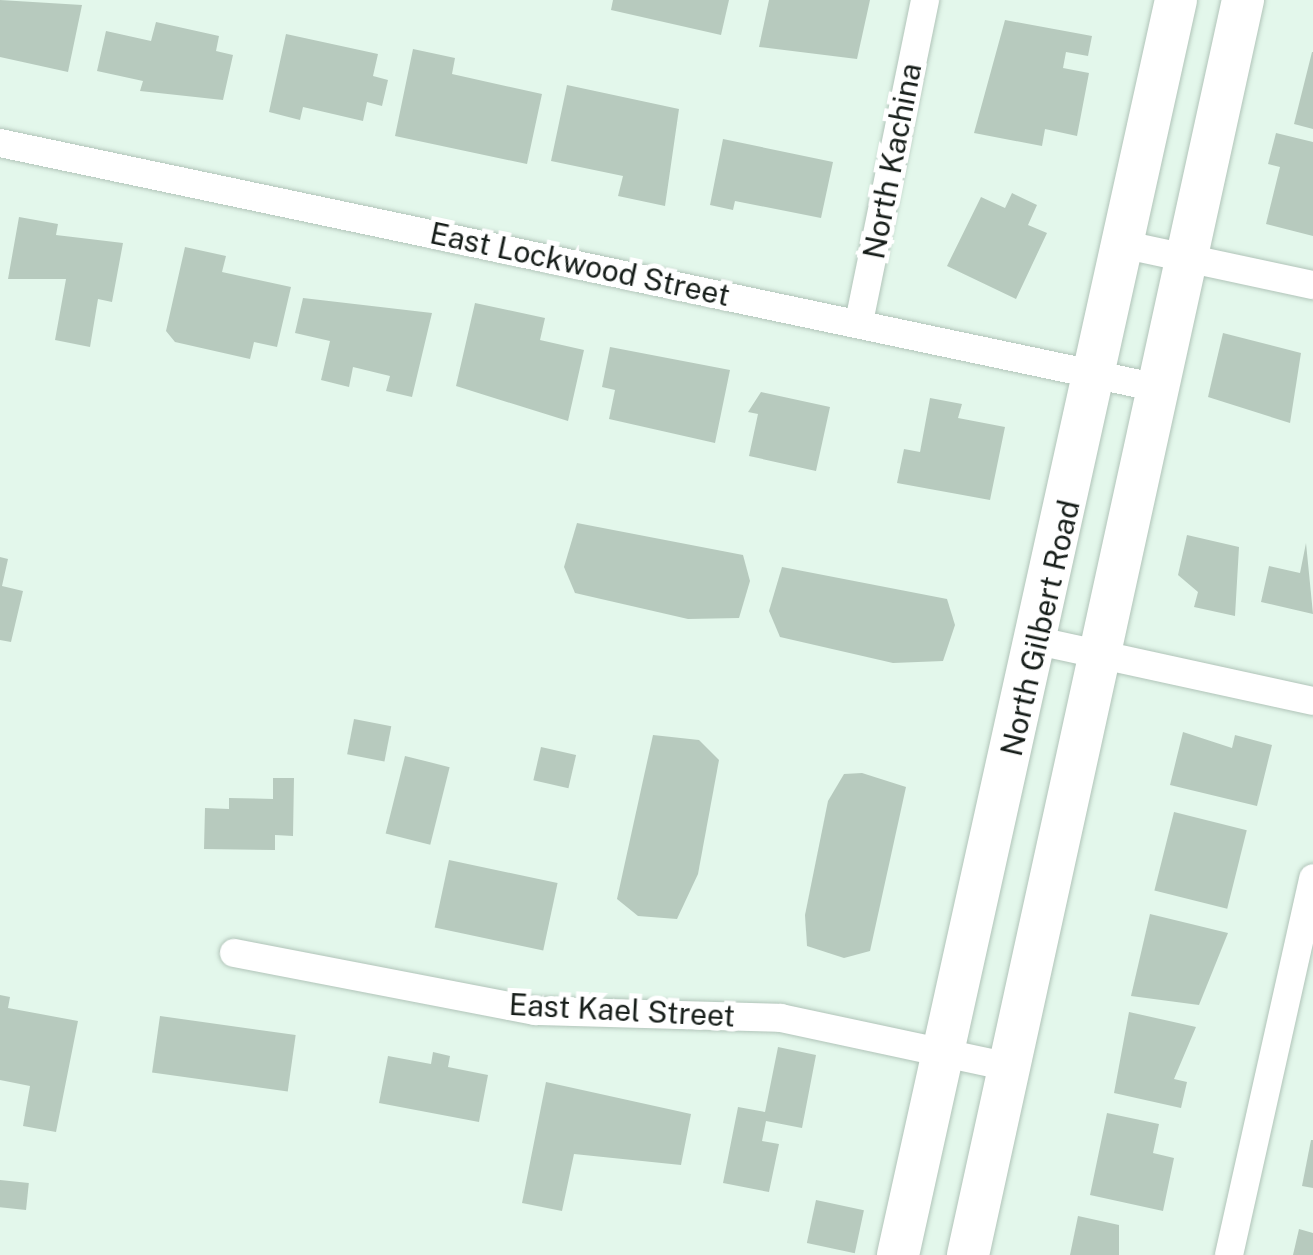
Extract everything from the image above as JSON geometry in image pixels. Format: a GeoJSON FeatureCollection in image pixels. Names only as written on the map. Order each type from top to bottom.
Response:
{"type":"FeatureCollection","features":[{"type":"Feature","properties":{"kind":"main road","name":"North Gilbert Road"},"geometry":{"type":"LineString","coordinates":[[898,1255],[1126,245],[1176,0]]}},
{"type":"Feature","properties":{"kind":"main road","name":"North Gilbert Road"},"geometry":{"type":"LineString","coordinates":[[968,1255],[1243,0]]}},
{"type":"Feature","properties":{"kind":"street","name":"North Kachina"},"geometry":{"type":"LineString","coordinates":[[860,322],[925,0]]}},
{"type":"Feature","properties":{"kind":"street","name":"East Lockwood Street"},"geometry":{"type":"LineString","coordinates":[[0,142],[1159,388]]}},
{"type":"Feature","properties":{"kind":"street"},"geometry":{"type":"LineString","coordinates":[[1126,245],[1313,284]]}},
{"type":"Feature","properties":{"kind":"street"},"geometry":{"type":"LineString","coordinates":[[1038,642],[1313,701]]}},
{"type":"Feature","properties":{"kind":"street"},"geometry":{"type":"LineString","coordinates":[[1229,1255],[1313,878]]}},
{"type":"Feature","properties":{"kind":"street","name":"East Kael Street"},"geometry":{"type":"LineString","coordinates":[[234,953],[535,1010],[781,1018],[1009,1067]]}},
{"type":"Feature","properties":{"kind":"building"},"geometry":{"type":"Polygon","coordinates":[[[0,0],[82,5],[68,72],[0,57],[0,0]]]}},
{"type":"Feature","properties":{"kind":"building"},"geometry":{"type":"Polygon","coordinates":[[[613,0],[729,0],[721,35],[611,10],[613,0]]]}},
{"type":"Feature","properties":{"kind":"building"},"geometry":{"type":"Polygon","coordinates":[[[769,0],[870,0],[857,59],[759,47],[769,0]]]}},
{"type":"Feature","properties":{"kind":"building"},"geometry":{"type":"Polygon","coordinates":[[[1005,20],[1092,36],[1088,56],[1066,52],[1063,68],[1089,73],[1077,136],[1045,129],[1042,146],[974,133],[1005,20]]]}},
{"type":"Feature","properties":{"kind":"building"},"geometry":{"type":"Polygon","coordinates":[[[156,22],[219,36],[216,51],[233,55],[223,100],[140,91],[143,81],[97,71],[106,31],[151,41],[156,22]]]}},
{"type":"Feature","properties":{"kind":"building"},"geometry":{"type":"Polygon","coordinates":[[[286,34],[378,54],[373,76],[388,80],[382,106],[367,102],[363,121],[303,107],[300,120],[269,112],[286,34]]]}},
{"type":"Feature","properties":{"kind":"building"},"geometry":{"type":"Polygon","coordinates":[[[413,49],[455,58],[452,74],[542,94],[527,164],[395,136],[413,49]]]}},
{"type":"Feature","properties":{"kind":"building"},"geometry":{"type":"Polygon","coordinates":[[[1313,52],[1313,129],[1294,124],[1313,52]]]}},
{"type":"Feature","properties":{"kind":"building"},"geometry":{"type":"Polygon","coordinates":[[[567,85],[679,109],[665,206],[618,196],[623,176],[551,161],[567,85]]]}},
{"type":"Feature","properties":{"kind":"building"},"geometry":{"type":"Polygon","coordinates":[[[1276,133],[1313,142],[1313,236],[1266,224],[1280,167],[1268,164],[1276,133]]]}},
{"type":"Feature","properties":{"kind":"building"},"geometry":{"type":"Polygon","coordinates":[[[723,139],[833,162],[821,218],[735,201],[733,210],[710,205],[723,139]]]}},
{"type":"Feature","properties":{"kind":"building"},"geometry":{"type":"Polygon","coordinates":[[[1012,193],[1037,205],[1028,225],[1047,233],[1016,299],[947,266],[981,197],[1005,208],[1012,193]]]}},
{"type":"Feature","properties":{"kind":"building"},"geometry":{"type":"Polygon","coordinates":[[[19,217],[58,224],[56,235],[123,243],[112,302],[98,299],[90,347],[55,340],[66,279],[8,279],[19,217]]]}},
{"type":"Feature","properties":{"kind":"building"},"geometry":{"type":"Polygon","coordinates":[[[185,247],[226,256],[222,272],[291,287],[277,347],[254,342],[250,359],[175,342],[166,331],[185,247]]]}},
{"type":"Feature","properties":{"kind":"building"},"geometry":{"type":"Polygon","coordinates":[[[303,298],[432,313],[412,397],[386,391],[390,376],[353,367],[349,387],[321,380],[330,341],[295,333],[303,298]]]}},
{"type":"Feature","properties":{"kind":"building"},"geometry":{"type":"Polygon","coordinates":[[[475,303],[545,318],[540,340],[584,350],[568,421],[456,386],[475,303]]]}},
{"type":"Feature","properties":{"kind":"building"},"geometry":{"type":"Polygon","coordinates":[[[1223,333],[1301,353],[1290,423],[1208,397],[1223,333]]]}},
{"type":"Feature","properties":{"kind":"building"},"geometry":{"type":"Polygon","coordinates":[[[610,347],[730,370],[715,443],[609,419],[615,390],[602,387],[610,347]]]}},
{"type":"Feature","properties":{"kind":"building"},"geometry":{"type":"Polygon","coordinates":[[[761,392],[830,407],[816,471],[749,456],[758,414],[748,412],[761,392]]]}},
{"type":"Feature","properties":{"kind":"building"},"geometry":{"type":"Polygon","coordinates":[[[930,398],[962,404],[958,418],[1005,427],[990,500],[897,483],[904,449],[920,452],[930,398]]]}},
{"type":"Feature","properties":{"kind":"building"},"geometry":{"type":"Polygon","coordinates":[[[577,523],[743,555],[750,581],[739,618],[688,619],[575,593],[564,567],[577,523]]]}},
{"type":"Feature","properties":{"kind":"building"},"geometry":{"type":"Polygon","coordinates":[[[1187,535],[1239,547],[1235,616],[1194,607],[1198,592],[1178,575],[1187,535]]]}},
{"type":"Feature","properties":{"kind":"building"},"geometry":{"type":"Polygon","coordinates":[[[1306,543],[1313,614],[1261,602],[1269,566],[1300,573],[1306,543]]]}},
{"type":"Feature","properties":{"kind":"building"},"geometry":{"type":"Polygon","coordinates":[[[0,557],[8,559],[2,586],[23,591],[11,642],[0,640],[0,557]]]}},
{"type":"Feature","properties":{"kind":"building"},"geometry":{"type":"Polygon","coordinates":[[[782,567],[947,599],[955,625],[943,661],[893,663],[780,637],[769,611],[782,567]]]}},
{"type":"Feature","properties":{"kind":"building"},"geometry":{"type":"Polygon","coordinates":[[[354,719],[391,726],[384,762],[347,754],[354,719]]]}},
{"type":"Feature","properties":{"kind":"building"},"geometry":{"type":"Polygon","coordinates":[[[1183,732],[1232,748],[1235,735],[1272,745],[1257,806],[1170,785],[1183,732]]]}},
{"type":"Feature","properties":{"kind":"building"},"geometry":{"type":"Polygon","coordinates":[[[653,735],[699,740],[719,760],[698,874],[677,919],[638,916],[617,899],[653,735]]]}},
{"type":"Feature","properties":{"kind":"building"},"geometry":{"type":"Polygon","coordinates":[[[541,747],[576,755],[568,788],[533,780],[541,747]]]}},
{"type":"Feature","properties":{"kind":"building"},"geometry":{"type":"Polygon","coordinates":[[[405,756],[450,767],[430,845],[386,834],[405,756]]]}},
{"type":"Feature","properties":{"kind":"building"},"geometry":{"type":"Polygon","coordinates":[[[862,773],[906,787],[870,951],[844,958],[807,946],[805,915],[828,801],[844,774],[862,773]]]}},
{"type":"Feature","properties":{"kind":"building"},"geometry":{"type":"Polygon","coordinates":[[[273,778],[294,778],[293,836],[275,835],[275,850],[204,849],[205,808],[229,809],[229,798],[273,799],[273,778]]]}},
{"type":"Feature","properties":{"kind":"building"},"geometry":{"type":"Polygon","coordinates":[[[1174,812],[1247,830],[1227,909],[1154,891],[1174,812]]]}},
{"type":"Feature","properties":{"kind":"building"},"geometry":{"type":"Polygon","coordinates":[[[449,860],[558,883],[543,951],[435,927],[449,860]]]}},
{"type":"Feature","properties":{"kind":"building"},"geometry":{"type":"Polygon","coordinates":[[[1150,914],[1228,933],[1199,1005],[1131,996],[1150,914]]]}},
{"type":"Feature","properties":{"kind":"building"},"geometry":{"type":"Polygon","coordinates":[[[0,995],[10,997],[8,1008],[78,1021],[56,1132],[23,1126],[30,1086],[0,1080],[0,995]]]}},
{"type":"Feature","properties":{"kind":"building"},"geometry":{"type":"Polygon","coordinates":[[[1129,1012],[1196,1027],[1174,1079],[1187,1082],[1181,1108],[1114,1093],[1129,1012]]]}},
{"type":"Feature","properties":{"kind":"building"},"geometry":{"type":"Polygon","coordinates":[[[160,1016],[296,1035],[288,1092],[152,1072],[160,1016]]]}},
{"type":"Feature","properties":{"kind":"building"},"geometry":{"type":"Polygon","coordinates":[[[778,1047],[816,1055],[802,1128],[766,1121],[762,1141],[779,1144],[769,1192],[723,1183],[738,1107],[765,1112],[778,1047]]]}},
{"type":"Feature","properties":{"kind":"building"},"geometry":{"type":"Polygon","coordinates":[[[433,1052],[450,1056],[448,1067],[488,1075],[479,1122],[379,1103],[388,1056],[431,1064],[433,1052]]]}},
{"type":"Feature","properties":{"kind":"building"},"geometry":{"type":"Polygon","coordinates":[[[546,1082],[691,1114],[681,1165],[574,1154],[562,1211],[522,1203],[546,1082]]]}},
{"type":"Feature","properties":{"kind":"building"},"geometry":{"type":"Polygon","coordinates":[[[1107,1113],[1159,1124],[1153,1153],[1174,1158],[1163,1211],[1090,1195],[1107,1113]]]}},
{"type":"Feature","properties":{"kind":"building"},"geometry":{"type":"Polygon","coordinates":[[[1313,1140],[1313,1188],[1302,1186],[1313,1140]]]}},
{"type":"Feature","properties":{"kind":"building"},"geometry":{"type":"Polygon","coordinates":[[[0,1180],[29,1183],[26,1210],[0,1207],[0,1180]]]}},
{"type":"Feature","properties":{"kind":"building"},"geometry":{"type":"Polygon","coordinates":[[[816,1200],[864,1210],[855,1253],[807,1243],[816,1200]]]}},
{"type":"Feature","properties":{"kind":"building"},"geometry":{"type":"Polygon","coordinates":[[[1078,1216],[1119,1225],[1119,1255],[1070,1255],[1078,1216]]]}},
{"type":"Feature","properties":{"kind":"building"},"geometry":{"type":"Polygon","coordinates":[[[1299,1229],[1313,1233],[1313,1255],[1293,1255],[1299,1229]]]}}]}
